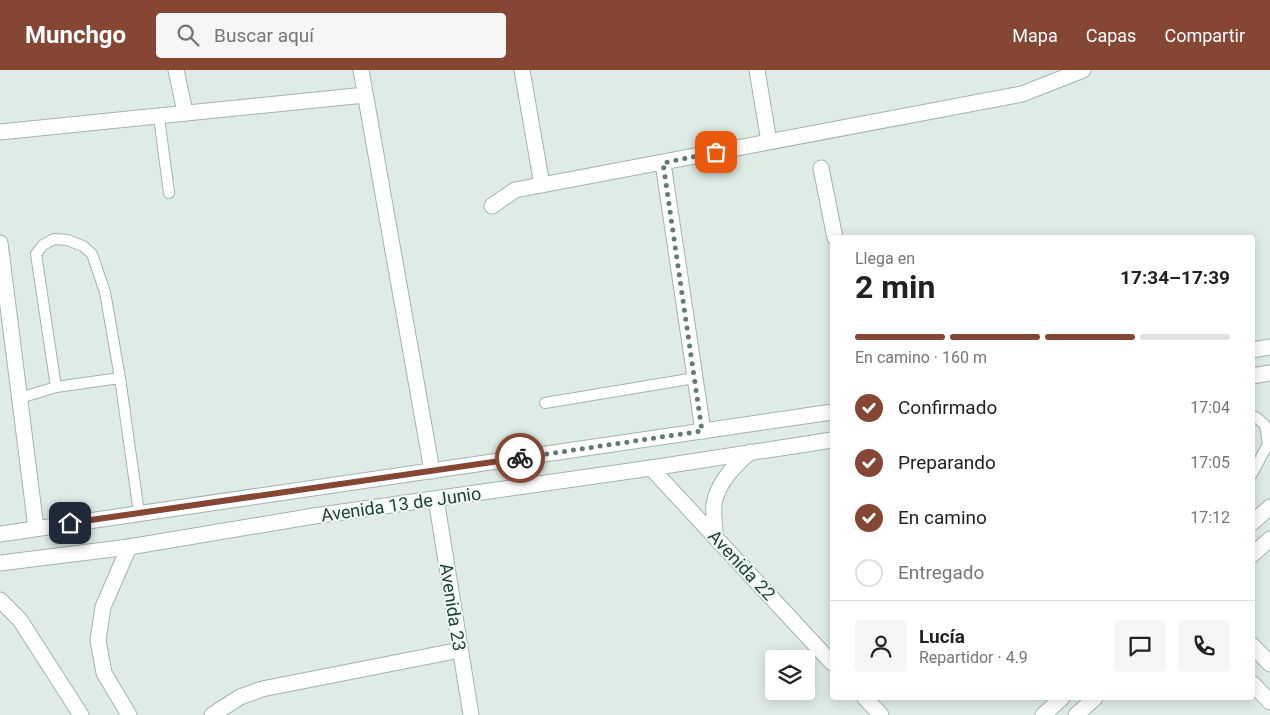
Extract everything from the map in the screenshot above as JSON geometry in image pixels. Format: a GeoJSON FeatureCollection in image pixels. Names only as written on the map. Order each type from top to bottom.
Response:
{"type":"FeatureCollection","features":[{"type":"Feature","properties":{"kind":"street"},"geometry":{"type":"LineString","coordinates":[[176,70],[185,112]]}},
{"type":"Feature","properties":{"kind":"street"},"geometry":{"type":"LineString","coordinates":[[361,70],[432,471]]}},
{"type":"Feature","properties":{"kind":"street"},"geometry":{"type":"LineString","coordinates":[[522,70],[542,185]]}},
{"type":"Feature","properties":{"kind":"street"},"geometry":{"type":"LineString","coordinates":[[757,70],[769,142]]}},
{"type":"Feature","properties":{"kind":"street"},"geometry":{"type":"LineString","coordinates":[[492,206],[515,190],[1022,94],[1083,70]]}},
{"type":"Feature","properties":{"kind":"street"},"geometry":{"type":"LineString","coordinates":[[0,132],[365,95]]}},
{"type":"Feature","properties":{"kind":"street"},"geometry":{"type":"LineString","coordinates":[[663,163],[702,431]]}},
{"type":"Feature","properties":{"kind":"street"},"geometry":{"type":"LineString","coordinates":[[821,168],[834,235]]}},
{"type":"Feature","properties":{"kind":"street"},"geometry":{"type":"LineString","coordinates":[[0,243],[36,528]]}},
{"type":"Feature","properties":{"kind":"street"},"geometry":{"type":"LineString","coordinates":[[1255,350],[1270,347]]}},
{"type":"Feature","properties":{"kind":"street"},"geometry":{"type":"LineString","coordinates":[[1255,376],[1270,373]]}},
{"type":"Feature","properties":{"kind":"street","name":"Avenida 13 de Junio"},"geometry":{"type":"LineString","coordinates":[[0,534],[830,412]]}},
{"type":"Feature","properties":{"kind":"street","name":"Avenida 13 de Junio"},"geometry":{"type":"LineString","coordinates":[[0,563],[129,547],[314,516],[830,440]]}},
{"type":"Feature","properties":{"kind":"street"},"geometry":{"type":"LineString","coordinates":[[715,536],[714,505],[720,487],[733,467],[750,452]]}},
{"type":"Feature","properties":{"kind":"street","name":"Avenida 22"},"geometry":{"type":"LineString","coordinates":[[651,468],[830,661]]}},
{"type":"Feature","properties":{"kind":"street","name":"Avenida 23"},"geometry":{"type":"LineString","coordinates":[[436,498],[471,715]]}},
{"type":"Feature","properties":{"kind":"street"},"geometry":{"type":"LineString","coordinates":[[1255,520],[1270,507]]}},
{"type":"Feature","properties":{"kind":"street"},"geometry":{"type":"LineString","coordinates":[[1255,552],[1270,539]]}},
{"type":"Feature","properties":{"kind":"street"},"geometry":{"type":"LineString","coordinates":[[129,547],[103,607],[98,640],[104,673],[129,715]]}},
{"type":"Feature","properties":{"kind":"street"},"geometry":{"type":"LineString","coordinates":[[0,600],[20,620],[74,713]]}},
{"type":"Feature","properties":{"kind":"street"},"geometry":{"type":"LineString","coordinates":[[1255,648],[1270,664]]}},
{"type":"Feature","properties":{"kind":"street"},"geometry":{"type":"LineString","coordinates":[[212,715],[240,697],[262,689],[460,650]]}},
{"type":"Feature","properties":{"kind":"street"},"geometry":{"type":"LineString","coordinates":[[1255,686],[1270,702]]}},
{"type":"Feature","properties":{"kind":"street"},"geometry":{"type":"LineString","coordinates":[[867,700],[881,715]]}},
{"type":"Feature","properties":{"kind":"street"},"geometry":{"type":"LineString","coordinates":[[1043,715],[1060,700]]}},
{"type":"Feature","properties":{"kind":"street"},"geometry":{"type":"LineString","coordinates":[[1076,715],[1093,700]]}},
{"type":"Feature","properties":{"kind":"lane"},"geometry":{"type":"LineString","coordinates":[[159,117],[169,193]]}},
{"type":"Feature","properties":{"kind":"lane"},"geometry":{"type":"LineString","coordinates":[[56,387],[36,254],[43,245],[54,239],[68,240],[83,246],[92,254],[105,292],[120,378],[139,513]]}},
{"type":"Feature","properties":{"kind":"lane"},"geometry":{"type":"LineString","coordinates":[[20,398],[56,387],[120,378]]}},
{"type":"Feature","properties":{"kind":"lane"},"geometry":{"type":"LineString","coordinates":[[545,403],[695,378]]}},
{"type":"Feature","properties":{"kind":"lane"},"geometry":{"type":"LineString","coordinates":[[1255,417],[1266,425],[1268,444],[1255,468]]}},
{"type":"Feature","properties":{"kind":"way so far"},"geometry":{"type":"LineString","coordinates":[[520,458],[702,431],[663,163],[716,152]]}},
{"type":"Feature","properties":{"kind":"route"},"geometry":{"type":"LineString","coordinates":[[70,523],[520,458]]}}]}
